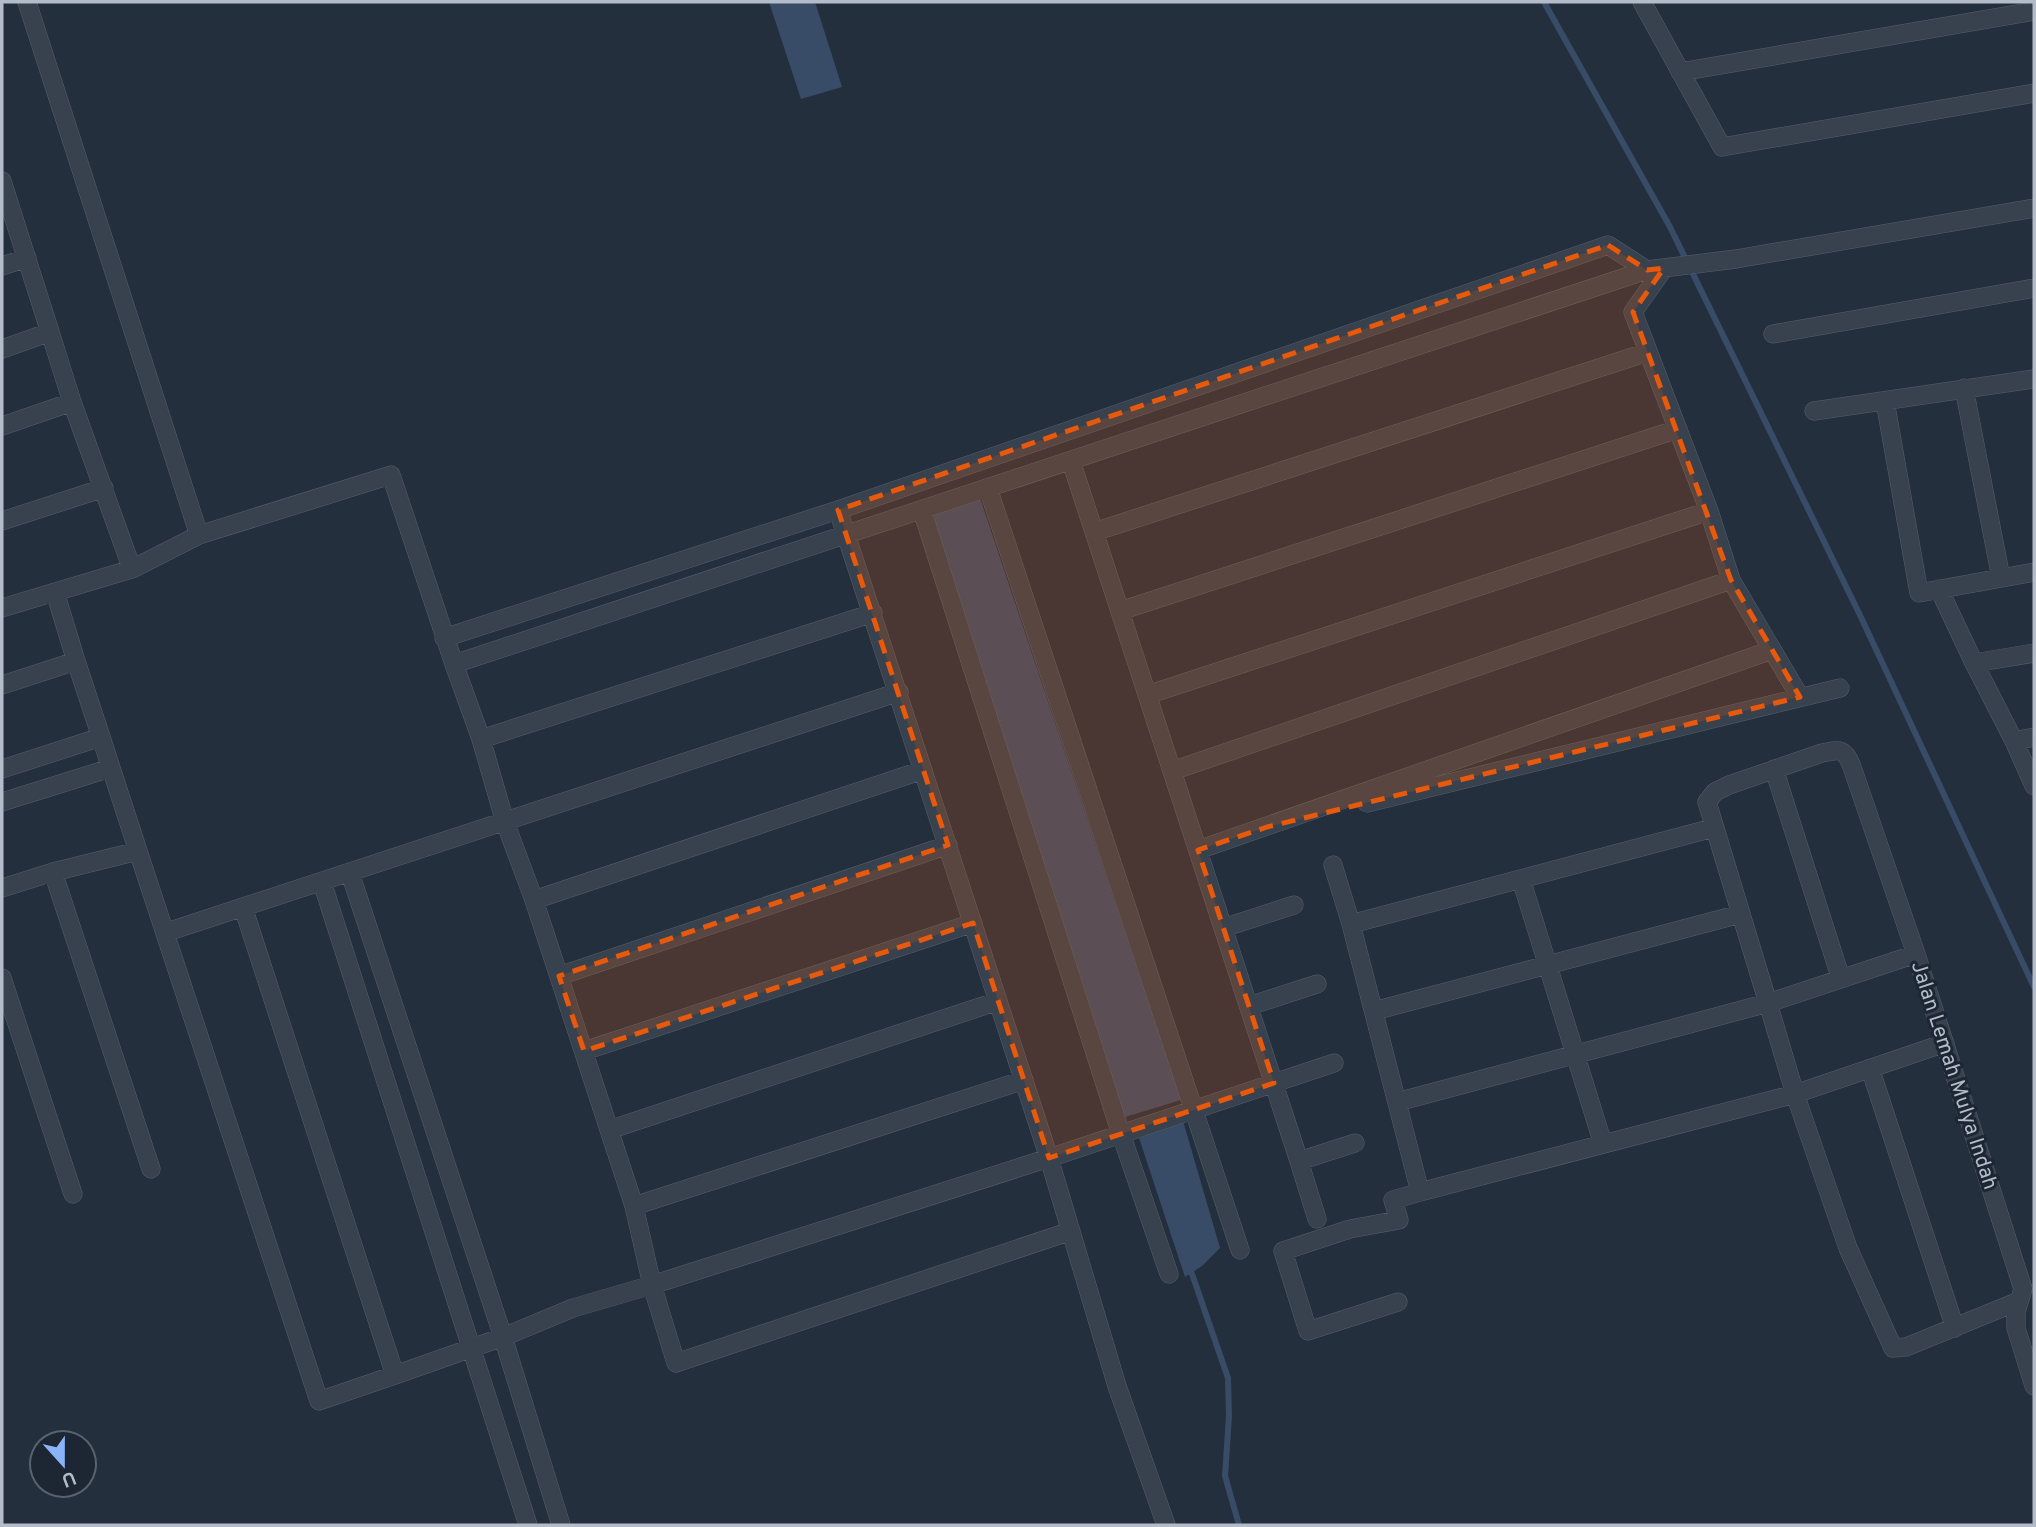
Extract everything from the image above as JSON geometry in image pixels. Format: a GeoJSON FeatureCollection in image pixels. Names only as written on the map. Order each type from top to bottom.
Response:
{"type":"FeatureCollection","features":[{"type":"Feature","properties":{"kind":"street"},"geometry":{"type":"LineString","coordinates":[[27,2],[199,535]]}},
{"type":"Feature","properties":{"kind":"street"},"geometry":{"type":"LineString","coordinates":[[1642,2],[1722,147],[2034,93]]}},
{"type":"Feature","properties":{"kind":"street"},"geometry":{"type":"LineString","coordinates":[[1680,72],[2034,11]]}},
{"type":"Feature","properties":{"kind":"street"},"geometry":{"type":"LineString","coordinates":[[2,182],[72,402],[132,569]]}},
{"type":"Feature","properties":{"kind":"street"},"geometry":{"type":"LineString","coordinates":[[454,664],[1662,269],[2034,208]]}},
{"type":"Feature","properties":{"kind":"street"},"geometry":{"type":"LineString","coordinates":[[444,638],[838,510],[1608,245],[1662,269]]}},
{"type":"Feature","properties":{"kind":"street"},"geometry":{"type":"LineString","coordinates":[[2,266],[27,258]]}},
{"type":"Feature","properties":{"kind":"street"},"geometry":{"type":"LineString","coordinates":[[1662,269],[1633,312],[1709,511],[1731,580],[1800,697]]}},
{"type":"Feature","properties":{"kind":"street"},"geometry":{"type":"LineString","coordinates":[[1773,334],[2034,288]]}},
{"type":"Feature","properties":{"kind":"street"},"geometry":{"type":"LineString","coordinates":[[2,349],[50,332]]}},
{"type":"Feature","properties":{"kind":"street"},"geometry":{"type":"LineString","coordinates":[[1094,532],[1648,352]]}},
{"type":"Feature","properties":{"kind":"street"},"geometry":{"type":"LineString","coordinates":[[1814,411],[2034,379]]}},
{"type":"Feature","properties":{"kind":"street"},"geometry":{"type":"LineString","coordinates":[[1964,388],[2001,578]]}},
{"type":"Feature","properties":{"kind":"street"},"geometry":{"type":"LineString","coordinates":[[1885,401],[1920,593],[2034,572]]}},
{"type":"Feature","properties":{"kind":"street"},"geometry":{"type":"LineString","coordinates":[[2,426],[72,402]]}},
{"type":"Feature","properties":{"kind":"street"},"geometry":{"type":"LineString","coordinates":[[1120,611],[1678,429]]}},
{"type":"Feature","properties":{"kind":"street"},"geometry":{"type":"LineString","coordinates":[[1071,461],[1317,1219]]}},
{"type":"Feature","properties":{"kind":"street"},"geometry":{"type":"LineString","coordinates":[[2,608],[132,569],[199,535],[391,475],[444,638],[481,739],[505,822],[534,900],[634,1206],[652,1285],[676,1363],[1071,1231]]}},
{"type":"Feature","properties":{"kind":"street"},"geometry":{"type":"LineString","coordinates":[[2,522],[104,488]]}},
{"type":"Feature","properties":{"kind":"street"},"geometry":{"type":"LineString","coordinates":[[988,488],[1240,1250]]}},
{"type":"Feature","properties":{"kind":"street"},"geometry":{"type":"LineString","coordinates":[[838,510],[1049,1158],[1117,1386],[1166,1525]]}},
{"type":"Feature","properties":{"kind":"street"},"geometry":{"type":"LineString","coordinates":[[922,510],[1121,1134],[1169,1274]]}},
{"type":"Feature","properties":{"kind":"street"},"geometry":{"type":"LineString","coordinates":[[1147,695],[1709,511]]}},
{"type":"Feature","properties":{"kind":"street"},"geometry":{"type":"LineString","coordinates":[[1172,771],[1731,580]]}},
{"type":"Feature","properties":{"kind":"street"},"geometry":{"type":"LineString","coordinates":[[1939,589],[2034,786]]}},
{"type":"Feature","properties":{"kind":"street"},"geometry":{"type":"LineString","coordinates":[[55,592],[319,1401],[503,1337],[573,1308],[1049,1158],[1334,1063]]}},
{"type":"Feature","properties":{"kind":"street"},"geometry":{"type":"LineString","coordinates":[[481,739],[873,613]]}},
{"type":"Feature","properties":{"kind":"street"},"geometry":{"type":"LineString","coordinates":[[1198,850],[1772,650]]}},
{"type":"Feature","properties":{"kind":"street"},"geometry":{"type":"LineString","coordinates":[[1974,663],[2034,653]]}},
{"type":"Feature","properties":{"kind":"street"},"geometry":{"type":"LineString","coordinates":[[2,685],[76,661]]}},
{"type":"Feature","properties":{"kind":"street"},"geometry":{"type":"LineString","coordinates":[[1267,827],[1840,688]]}},
{"type":"Feature","properties":{"kind":"street"},"geometry":{"type":"LineString","coordinates":[[167,932],[899,692]]}},
{"type":"Feature","properties":{"kind":"street"},"geometry":{"type":"LineString","coordinates":[[2,769],[101,737]]}},
{"type":"Feature","properties":{"kind":"street"},"geometry":{"type":"LineString","coordinates":[[2014,741],[2034,737]]}},
{"type":"Feature","properties":{"kind":"street","name":"Jalan Lemah Mulya Indah"},"geometry":{"type":"LineString","coordinates":[[1774,769],[1837,750],[1847,756],[1852,767],[1916,954],[2023,1289],[2016,1312],[2016,1328],[2034,1386]]}},
{"type":"Feature","properties":{"kind":"street"},"geometry":{"type":"LineString","coordinates":[[2,803],[111,768]]}},
{"type":"Feature","properties":{"kind":"street"},"geometry":{"type":"LineString","coordinates":[[1841,979],[1774,769],[1715,792],[1707,802],[1713,828],[1795,1094],[1847,1248],[1893,1348],[1906,1348],[2019,1301]]}},
{"type":"Feature","properties":{"kind":"street"},"geometry":{"type":"LineString","coordinates":[[534,900],[923,770]]}},
{"type":"Feature","properties":{"kind":"street"},"geometry":{"type":"LineString","coordinates":[[1351,924],[1713,828]]}},
{"type":"Feature","properties":{"kind":"street"},"geometry":{"type":"LineString","coordinates":[[559,976],[948,845]]}},
{"type":"Feature","properties":{"kind":"street"},"geometry":{"type":"LineString","coordinates":[[2,888],[138,850]]}},
{"type":"Feature","properties":{"kind":"street"},"geometry":{"type":"LineString","coordinates":[[1333,865],[1351,924],[1420,1192]]}},
{"type":"Feature","properties":{"kind":"street"},"geometry":{"type":"LineString","coordinates":[[53,872],[151,1169]]}},
{"type":"Feature","properties":{"kind":"street"},"geometry":{"type":"LineString","coordinates":[[350,873],[503,1337],[561,1525]]}},
{"type":"Feature","properties":{"kind":"street"},"geometry":{"type":"LineString","coordinates":[[1521,879],[1603,1144]]}},
{"type":"Feature","properties":{"kind":"street"},"geometry":{"type":"LineString","coordinates":[[322,882],[528,1525]]}},
{"type":"Feature","properties":{"kind":"street"},"geometry":{"type":"LineString","coordinates":[[1223,928],[1294,905]]}},
{"type":"Feature","properties":{"kind":"street"},"geometry":{"type":"LineString","coordinates":[[243,906],[395,1375]]}},
{"type":"Feature","properties":{"kind":"street"},"geometry":{"type":"LineString","coordinates":[[1374,1011],[1740,914]]}},
{"type":"Feature","properties":{"kind":"street"},"geometry":{"type":"LineString","coordinates":[[584,1051],[973,923]]}},
{"type":"Feature","properties":{"kind":"street"},"geometry":{"type":"LineString","coordinates":[[1397,1102],[1768,1003],[1916,954]]}},
{"type":"Feature","properties":{"kind":"street"},"geometry":{"type":"LineString","coordinates":[[2,978],[73,1194]]}},
{"type":"Feature","properties":{"kind":"street"},"geometry":{"type":"LineString","coordinates":[[1249,1006],[1317,984]]}},
{"type":"Feature","properties":{"kind":"street"},"geometry":{"type":"LineString","coordinates":[[609,1130],[998,1001]]}},
{"type":"Feature","properties":{"kind":"street"},"geometry":{"type":"LineString","coordinates":[[1398,1302],[1308,1331],[1283,1251],[1350,1229],[1399,1220],[1393,1200],[1795,1094],[1945,1043]]}},
{"type":"Feature","properties":{"kind":"street"},"geometry":{"type":"LineString","coordinates":[[1870,1069],[1955,1328]]}},
{"type":"Feature","properties":{"kind":"street"},"geometry":{"type":"LineString","coordinates":[[634,1206],[1024,1080]]}},
{"type":"Feature","properties":{"kind":"street"},"geometry":{"type":"LineString","coordinates":[[1300,1161],[1355,1143]]}},
{"type":"Feature","properties":{"kind":"highlighted area"},"geometry":{"type":"Polygon","coordinates":[[[1608,245],[1647,270],[1664,268],[1633,312],[1731,580],[1800,697],[1267,827],[1198,850],[1274,1083],[1049,1158],[973,923],[584,1051],[559,976],[948,845],[838,510],[1608,245]]]}},
{"type":"Feature","properties":{"kind":"water"},"geometry":{"type":"Polygon","coordinates":[[[769,2],[815,2],[842,87],[801,99],[769,2]]]}},
{"type":"Feature","properties":{"kind":"water"},"geometry":{"type":"Polygon","coordinates":[[[980,498],[1181,1100],[1125,1117],[931,514],[980,498]]]}},
{"type":"Feature","properties":{"kind":"water"},"geometry":{"type":"Polygon","coordinates":[[[1183,1121],[1220,1248],[1202,1266],[1185,1277],[1139,1138],[1183,1121]]]}},
{"type":"Feature","properties":{"kind":"waterway"},"geometry":{"type":"LineString","coordinates":[[1544,2],[1670,227],[1859,613],[2034,987]]}},
{"type":"Feature","properties":{"kind":"waterway"},"geometry":{"type":"LineString","coordinates":[[1191,1271],[1228,1378],[1229,1416],[1225,1476],[1239,1525]]}}]}
